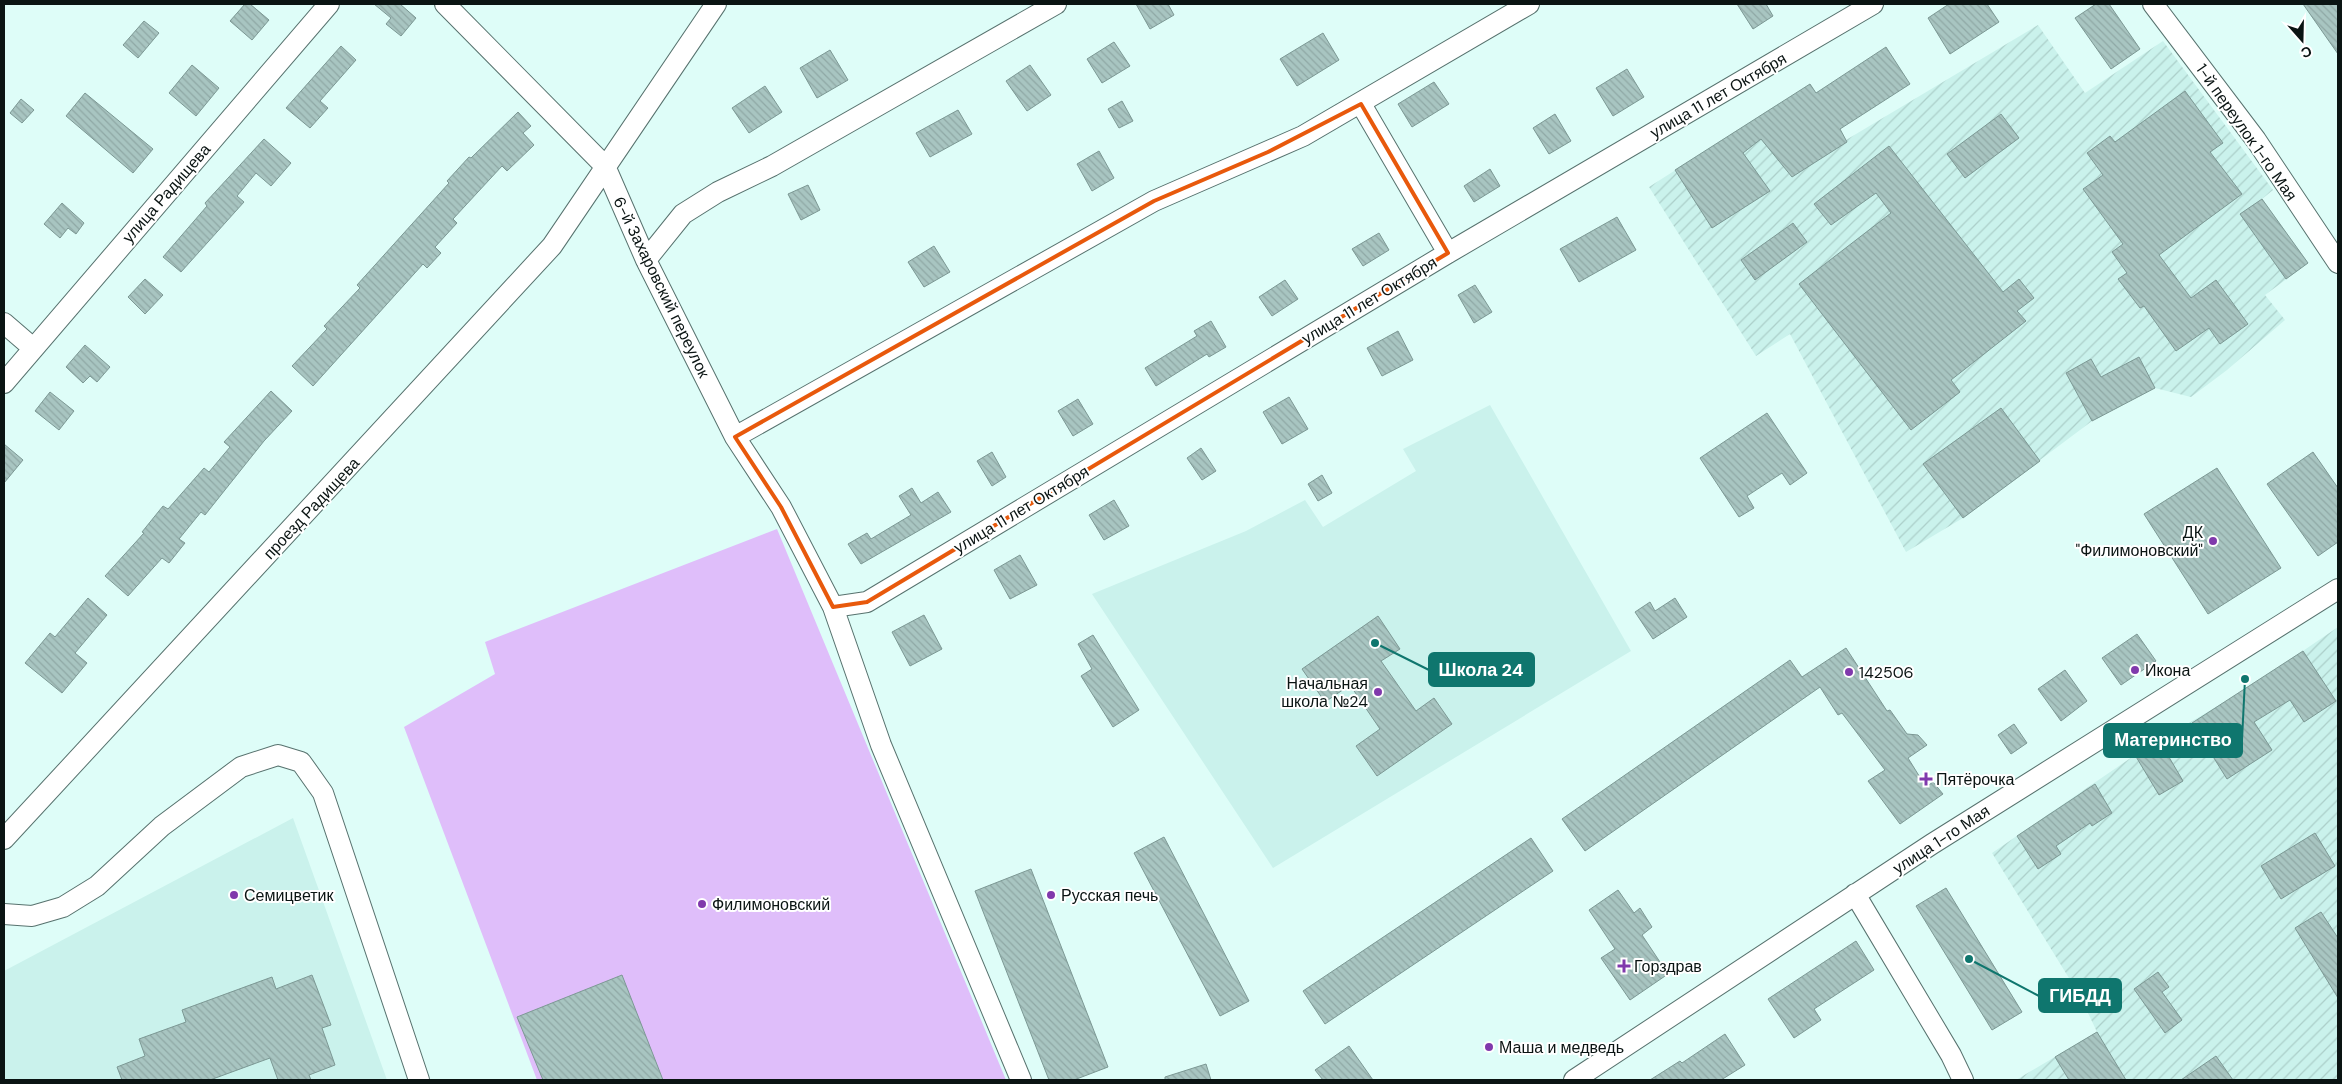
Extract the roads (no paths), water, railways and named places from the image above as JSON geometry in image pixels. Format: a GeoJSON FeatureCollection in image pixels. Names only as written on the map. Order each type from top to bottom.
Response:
{"type":"FeatureCollection","features":[{"type":"Feature","properties":{"kind":"street","name":"улица Радищева"},"geometry":{"type":"LineString","coordinates":[[4,383],[329,4]]}},
{"type":"Feature","properties":{"kind":"street","name":"6-й Захаровский переулок"},"geometry":{"type":"LineString","coordinates":[[445,4],[605,166],[646,260],[735,437],[781,507],[833,607],[881,745],[1021,1080]]}},
{"type":"Feature","properties":{"kind":"street","name":"проезд Радищева"},"geometry":{"type":"LineString","coordinates":[[4,839],[552,246],[716,4]]}},
{"type":"Feature","properties":{"kind":"street"},"geometry":{"type":"LineString","coordinates":[[646,260],[683,214],[718,192],[772,166],[1056,4]]}},
{"type":"Feature","properties":{"kind":"street"},"geometry":{"type":"LineString","coordinates":[[735,437],[1154,201],[1268,152],[1361,104],[1529,4]]}},
{"type":"Feature","properties":{"kind":"street","name":"улица 11 лет Октября"},"geometry":{"type":"LineString","coordinates":[[833,607],[867,602],[1448,253],[1873,4]]}},
{"type":"Feature","properties":{"kind":"street","name":"1-й переулок 1-го Мая"},"geometry":{"type":"LineString","coordinates":[[2153,4],[2256,140],[2338,263]]}},
{"type":"Feature","properties":{"kind":"street"},"geometry":{"type":"LineString","coordinates":[[1361,104],[1448,253]]}},
{"type":"Feature","properties":{"kind":"street"},"geometry":{"type":"LineString","coordinates":[[4,322],[33,348]]}},
{"type":"Feature","properties":{"kind":"street","name":"улица 1-го Мая"},"geometry":{"type":"LineString","coordinates":[[1574,1080],[1709,993],[1855,894],[2338,588]]}},
{"type":"Feature","properties":{"kind":"street"},"geometry":{"type":"LineString","coordinates":[[4,914],[32,916],[40,914],[63,907],[97,886],[162,826],[241,766],[278,755],[301,762],[323,793],[419,1080]]}},
{"type":"Feature","properties":{"kind":"street"},"geometry":{"type":"LineString","coordinates":[[1855,894],[1951,1055],[1963,1080]]}},
{"type":"Feature","properties":{"kind":"place","name":"ДК \"Филимоновский\""},"geometry":{"type":"Point","coordinates":[2213,541]}},
{"type":"Feature","properties":{"kind":"place","name":"Школа 24"},"geometry":{"type":"Point","coordinates":[1375,643]}},
{"type":"Feature","properties":{"kind":"place","name":"Икона"},"geometry":{"type":"Point","coordinates":[2135,670]}},
{"type":"Feature","properties":{"kind":"place","name":"142506"},"geometry":{"type":"Point","coordinates":[1849,672]}},
{"type":"Feature","properties":{"kind":"place","name":"Материнство"},"geometry":{"type":"Point","coordinates":[2245,679]}},
{"type":"Feature","properties":{"kind":"place","name":"Начальная школа №24"},"geometry":{"type":"Point","coordinates":[1378,692]}},
{"type":"Feature","properties":{"kind":"place","name":"Пятёрочка"},"geometry":{"type":"Point","coordinates":[1926,779]}},
{"type":"Feature","properties":{"kind":"place","name":"Семицветик"},"geometry":{"type":"Point","coordinates":[234,895]}},
{"type":"Feature","properties":{"kind":"place","name":"Русская печь"},"geometry":{"type":"Point","coordinates":[1051,895]}},
{"type":"Feature","properties":{"kind":"place","name":"Филимоновский"},"geometry":{"type":"Point","coordinates":[702,904]}},
{"type":"Feature","properties":{"kind":"place","name":"ГИБДД"},"geometry":{"type":"Point","coordinates":[1969,959]}},
{"type":"Feature","properties":{"kind":"place","name":"Горздрав"},"geometry":{"type":"Point","coordinates":[1624,966]}},
{"type":"Feature","properties":{"kind":"place","name":"Маша и медведь"},"geometry":{"type":"Point","coordinates":[1489,1047]}}]}
